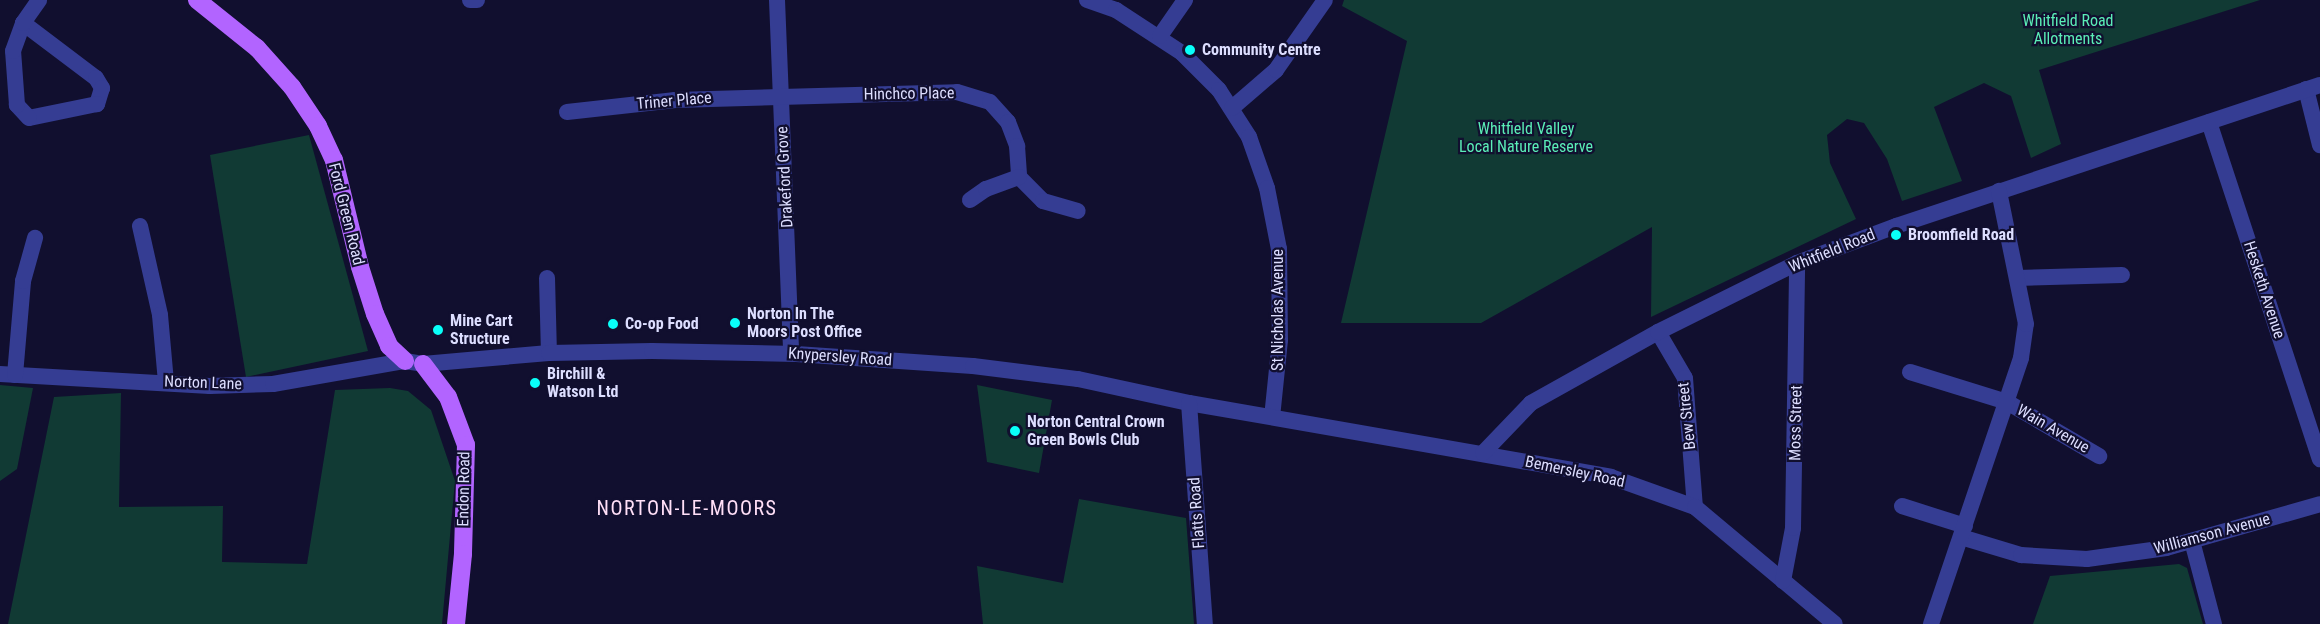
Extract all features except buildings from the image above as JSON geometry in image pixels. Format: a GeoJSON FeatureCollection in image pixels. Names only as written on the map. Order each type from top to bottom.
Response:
{"type":"FeatureCollection","features":[{"type":"Feature","properties":{"kind":"main road","name":"Ford Green Road"},"geometry":{"type":"LineString","coordinates":[[197,0],[257,48],[292,87],[318,126],[334,160],[360,267],[375,314],[389,346],[405,361]]}},
{"type":"Feature","properties":{"kind":"main road","name":"Endon Road"},"geometry":{"type":"LineString","coordinates":[[423,364],[448,397],[465,446],[463,554],[456,624]]}},
{"type":"Feature","properties":{"kind":"street"},"geometry":{"type":"LineString","coordinates":[[23,23],[96,78],[102,88],[97,104],[29,118],[22,114],[12,84],[13,51],[23,23],[39,0]]}},
{"type":"Feature","properties":{"kind":"street"},"geometry":{"type":"LineString","coordinates":[[470,0],[477,0]]}},
{"type":"Feature","properties":{"kind":"street","name":"Drakeford Grove"},"geometry":{"type":"LineString","coordinates":[[777,0],[791,353]]}},
{"type":"Feature","properties":{"kind":"street","name":"St Nicholas Avenue"},"geometry":{"type":"LineString","coordinates":[[1087,0],[1116,10],[1160,36],[1203,72],[1232,108],[1249,137],[1267,188],[1279,249],[1280,340],[1272,417]]}},
{"type":"Feature","properties":{"kind":"street"},"geometry":{"type":"LineString","coordinates":[[1160,36],[1185,0]]}},
{"type":"Feature","properties":{"kind":"street"},"geometry":{"type":"LineString","coordinates":[[1232,108],[1276,70],[1325,0]]}},
{"type":"Feature","properties":{"kind":"street"},"geometry":{"type":"LineString","coordinates":[[2313,87],[2320,145]]}},
{"type":"Feature","properties":{"kind":"street","name":"Whitfield Road"},"geometry":{"type":"LineString","coordinates":[[1483,453],[1531,403],[1658,332],[1797,264],[1999,191],[2313,87]]}},
{"type":"Feature","properties":{"kind":"street","name":"Hinchco Place"},"geometry":{"type":"LineString","coordinates":[[780,94],[897,96],[957,92],[990,102],[1008,122],[1017,146],[1019,177]]}},
{"type":"Feature","properties":{"kind":"street","name":"Triner Place"},"geometry":{"type":"LineString","coordinates":[[567,112],[675,100],[780,94]]}},
{"type":"Feature","properties":{"kind":"street","name":"Hesketh Avenue"},"geometry":{"type":"LineString","coordinates":[[2209,122],[2320,459]]}},
{"type":"Feature","properties":{"kind":"street"},"geometry":{"type":"LineString","coordinates":[[970,200],[986,189],[1019,177],[1043,201],[1078,211]]}},
{"type":"Feature","properties":{"kind":"street"},"geometry":{"type":"LineString","coordinates":[[1931,624],[2021,358],[2026,324],[1999,191]]}},
{"type":"Feature","properties":{"kind":"street"},"geometry":{"type":"LineString","coordinates":[[140,225],[160,315],[166,382]]}},
{"type":"Feature","properties":{"kind":"street"},"geometry":{"type":"LineString","coordinates":[[8,375],[23,281],[35,238]]}},
{"type":"Feature","properties":{"kind":"street","name":"Moss Street"},"geometry":{"type":"LineString","coordinates":[[1783,581],[1793,528],[1797,264]]}},
{"type":"Feature","properties":{"kind":"street"},"geometry":{"type":"LineString","coordinates":[[2017,278],[2122,275]]}},
{"type":"Feature","properties":{"kind":"street"},"geometry":{"type":"LineString","coordinates":[[547,278],[549,353]]}},
{"type":"Feature","properties":{"kind":"street","name":"Bew Street"},"geometry":{"type":"LineString","coordinates":[[1658,332],[1685,378],[1695,507]]}},
{"type":"Feature","properties":{"kind":"street","name":"Knypersley Road"},"geometry":{"type":"LineString","coordinates":[[405,361],[423,364],[549,353],[791,353],[974,366],[1078,379],[1189,403],[1272,417]]}},
{"type":"Feature","properties":{"kind":"street","name":"Norton Lane"},"geometry":{"type":"LineString","coordinates":[[8,375],[210,386],[273,384],[405,361]]}},
{"type":"Feature","properties":{"kind":"street","name":"Wain Avenue"},"geometry":{"type":"LineString","coordinates":[[1910,372],[2007,402],[2099,456]]}},
{"type":"Feature","properties":{"kind":"street","name":"Flatts Road"},"geometry":{"type":"LineString","coordinates":[[1189,403],[1205,624]]}},
{"type":"Feature","properties":{"kind":"street","name":"Bemersley Road"},"geometry":{"type":"LineString","coordinates":[[1272,417],[1611,477],[1695,507],[1834,624]]}},
{"type":"Feature","properties":{"kind":"street","name":"Williamson Avenue"},"geometry":{"type":"LineString","coordinates":[[1902,506],[2021,555],[2087,559],[2192,541],[2320,504]]}},
{"type":"Feature","properties":{"kind":"street"},"geometry":{"type":"LineString","coordinates":[[2192,541],[2214,624]]}},
{"type":"Feature","properties":{"kind":"green space","name":"Whitfield Valley Local Nature Reserve"},"geometry":{"type":"Polygon","coordinates":[[[1344,0],[2260,0],[2039,70],[2061,144],[2031,158],[2011,96],[1984,83],[1934,107],[1962,181],[1902,201],[1887,159],[1864,123],[1847,119],[1827,135],[1830,163],[1856,219],[1651,317],[1652,227],[1481,323],[1341,323],[1407,41],[1342,6],[1344,0]]]}},
{"type":"Feature","properties":{"kind":"green space"},"geometry":{"type":"Polygon","coordinates":[[[309,135],[368,351],[246,377],[210,155],[309,135]]]}},
{"type":"Feature","properties":{"kind":"green space"},"geometry":{"type":"Polygon","coordinates":[[[0,385],[33,388],[17,469],[0,481],[0,385]]]}},
{"type":"Feature","properties":{"kind":"green space","name":"Norton Central Crown Green Bowls Club"},"geometry":{"type":"Polygon","coordinates":[[[977,385],[1052,400],[1039,473],[987,462],[977,385]]]}},
{"type":"Feature","properties":{"kind":"green space"},"geometry":{"type":"Polygon","coordinates":[[[390,388],[408,391],[431,410],[455,481],[442,624],[8,624],[54,397],[121,393],[119,507],[223,506],[222,562],[307,564],[335,390],[390,388]]]}},
{"type":"Feature","properties":{"kind":"green space"},"geometry":{"type":"Polygon","coordinates":[[[1079,499],[1186,518],[1194,624],[983,624],[977,566],[1063,583],[1079,499]]]}},
{"type":"Feature","properties":{"kind":"green space"},"geometry":{"type":"Polygon","coordinates":[[[2179,564],[2187,568],[2203,624],[2033,624],[2050,576],[2179,564]]]}},
{"type":"Feature","properties":{"kind":"place","name":"Community Centre"},"geometry":{"type":"Point","coordinates":[1190,50]}},
{"type":"Feature","properties":{"kind":"place","name":"Broomfield Road"},"geometry":{"type":"Point","coordinates":[1896,235]}},
{"type":"Feature","properties":{"kind":"place","name":"Norton In The Moors Post Office"},"geometry":{"type":"Point","coordinates":[735,323]}},
{"type":"Feature","properties":{"kind":"place","name":"Co-op Food"},"geometry":{"type":"Point","coordinates":[613,324]}},
{"type":"Feature","properties":{"kind":"place","name":"Mine Cart Structure"},"geometry":{"type":"Point","coordinates":[438,330]}},
{"type":"Feature","properties":{"kind":"place","name":"Birchill & Watson Ltd"},"geometry":{"type":"Point","coordinates":[535,383]}},
{"type":"Feature","properties":{"kind":"place","name":"Norton Central Crown Green Bowls Club"},"geometry":{"type":"Point","coordinates":[1015,431]}},
{"type":"Feature","properties":{"kind":"district","name":"NORTON-LE-MOORS"},"geometry":{"type":"Point","coordinates":[687,508]}},
{"type":"Feature","properties":{"kind":"park label","name":"Whitfield Road Allotments"},"geometry":{"type":"Point","coordinates":[2068,30]}}]}
